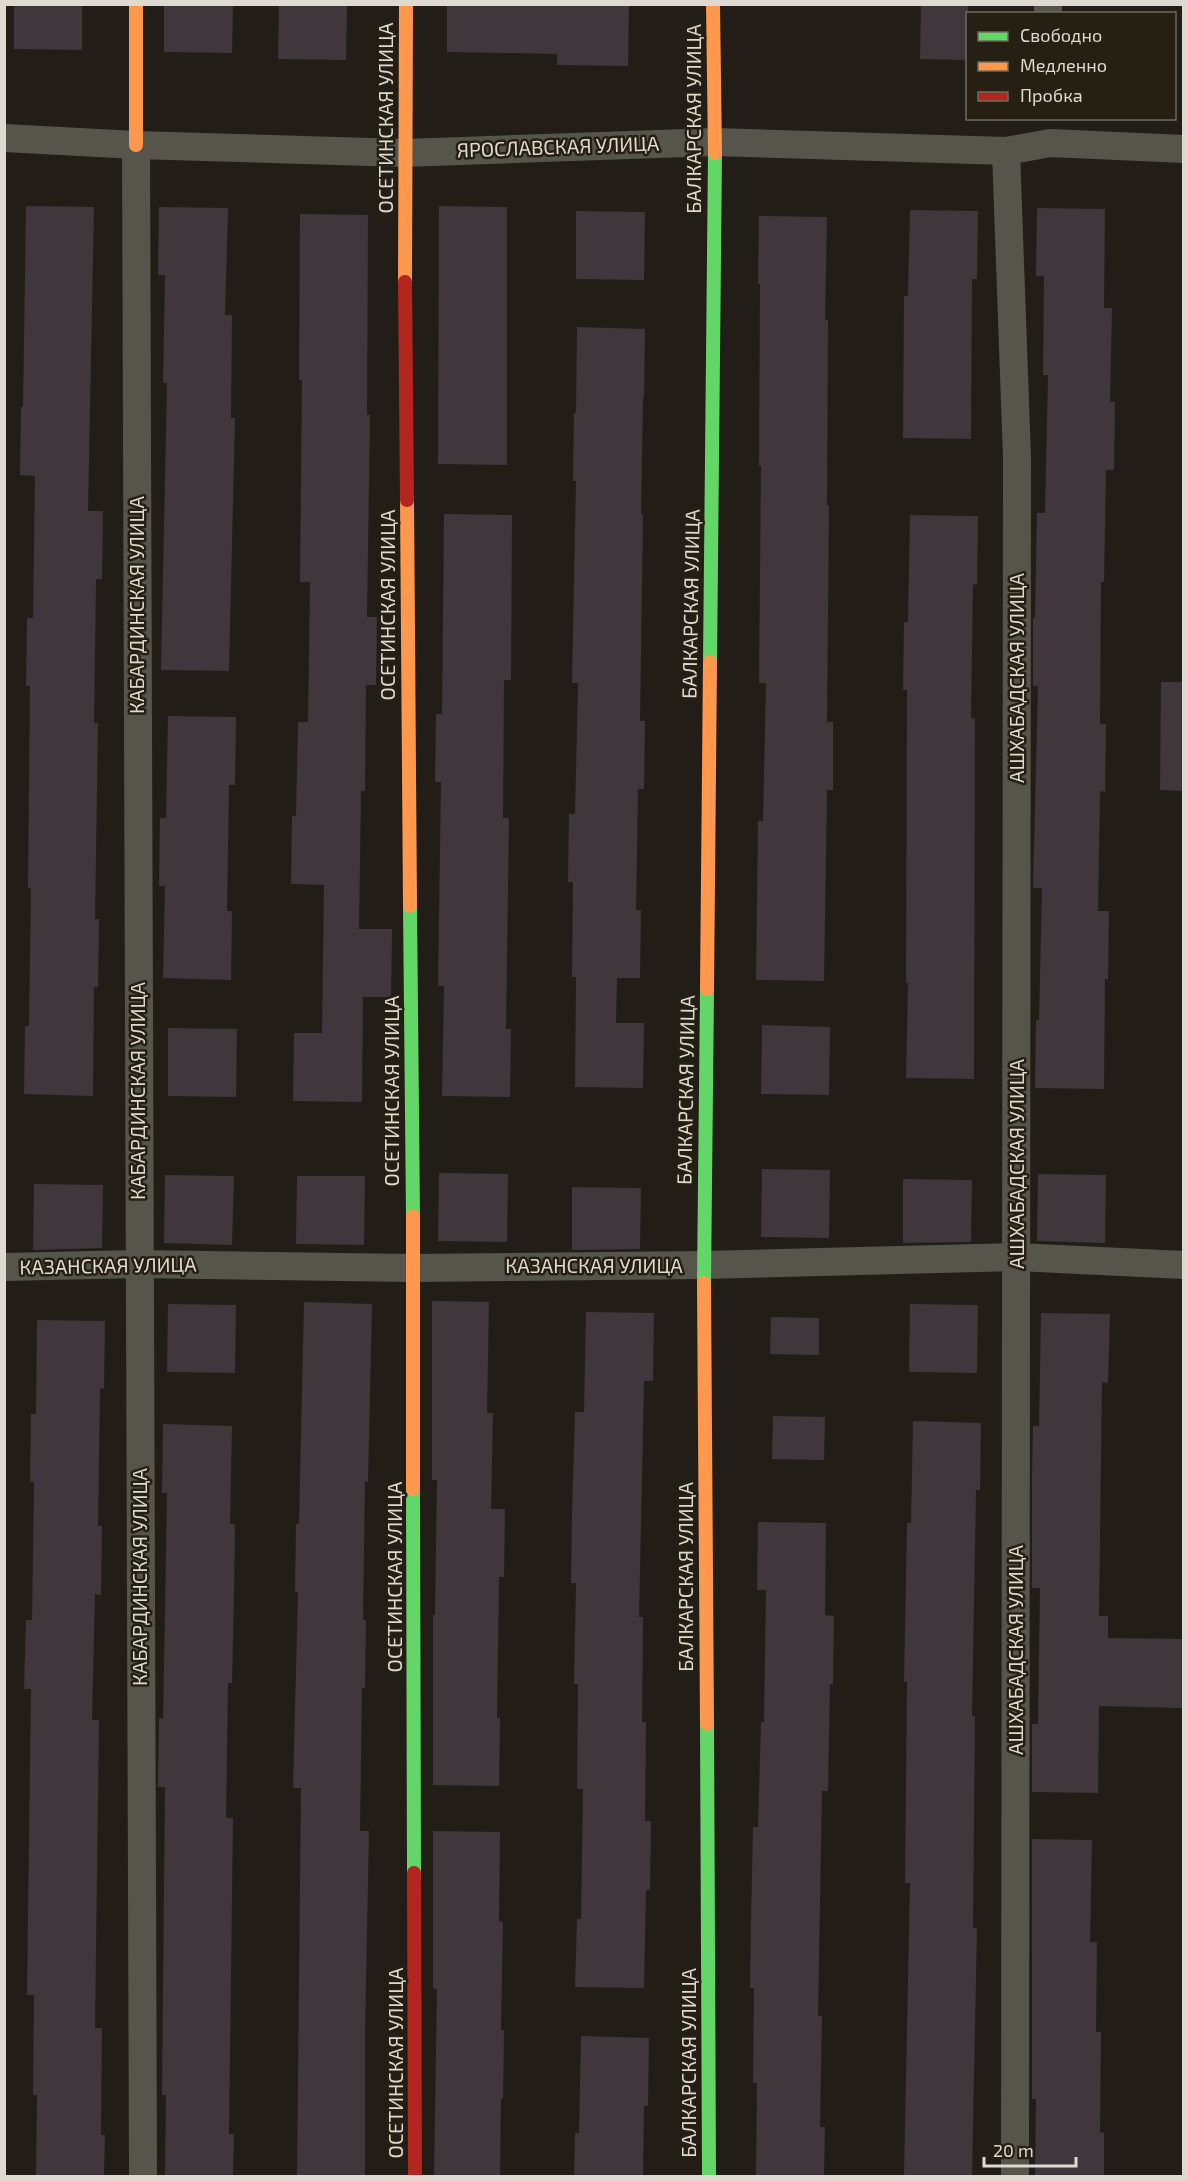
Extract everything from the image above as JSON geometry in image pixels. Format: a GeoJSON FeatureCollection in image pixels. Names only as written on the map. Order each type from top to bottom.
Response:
{"type":"FeatureCollection","features":[{"type":"Feature","properties":{"kind":"street","name":"КАБАРДИНСКАЯ УЛИЦА"},"geometry":{"type":"LineString","coordinates":[[136,4],[138,1264],[143,2176]]}},
{"type":"Feature","properties":{"kind":"street","name":"ОСЕТИНСКАЯ УЛИЦА"},"geometry":{"type":"LineString","coordinates":[[406,4],[404,153],[413,1268],[416,2176]]}},
{"type":"Feature","properties":{"kind":"street","name":"БАЛКАРСКАЯ УЛИЦА"},"geometry":{"type":"LineString","coordinates":[[709,2176],[704,1265],[715,142],[712,4]]}},
{"type":"Feature","properties":{"kind":"street","name":"ЯРОСЛАВСКАЯ УЛИЦА"},"geometry":{"type":"LineString","coordinates":[[4,138],[136,145],[404,153],[715,142],[1006,151],[1049,130],[1184,149]]}},
{"type":"Feature","properties":{"kind":"street","name":"АШХАБАДСКАЯ УЛИЦА"},"geometry":{"type":"LineString","coordinates":[[1006,151],[1017,458],[1015,2176]]}},
{"type":"Feature","properties":{"kind":"street","name":"КАЗАНСКАЯ УЛИЦА"},"geometry":{"type":"LineString","coordinates":[[4,1267],[138,1264],[413,1268],[704,1265],[1017,1257],[1184,1265]]}},
{"type":"Feature","properties":{"kind":"building"},"geometry":{"type":"Polygon","coordinates":[[[14,4],[82,4],[82,50],[14,49],[14,4]]]}},
{"type":"Feature","properties":{"kind":"building"},"geometry":{"type":"Polygon","coordinates":[[[164,4],[233,4],[232,53],[164,52],[164,4]]]}},
{"type":"Feature","properties":{"kind":"building"},"geometry":{"type":"Polygon","coordinates":[[[279,4],[347,4],[346,60],[278,59],[279,4]]]}},
{"type":"Feature","properties":{"kind":"building"},"geometry":{"type":"Polygon","coordinates":[[[447,4],[629,4],[628,66],[557,65],[557,54],[447,52],[447,4]]]}},
{"type":"Feature","properties":{"kind":"building"},"geometry":{"type":"Polygon","coordinates":[[[921,4],[968,4],[966,60],[920,59],[921,4]]]}},
{"type":"Feature","properties":{"kind":"building"},"geometry":{"type":"Polygon","coordinates":[[[26,206],[94,207],[88,511],[103,511],[102,579],[96,579],[94,723],[98,723],[95,919],[99,919],[98,987],[94,987],[93,1096],[24,1094],[25,1026],[29,1026],[31,888],[28,888],[30,686],[26,686],[27,618],[33,618],[35,476],[20,475],[26,206]]]}},
{"type":"Feature","properties":{"kind":"building"},"geometry":{"type":"Polygon","coordinates":[[[439,206],[507,207],[507,465],[438,464],[439,206]]]}},
{"type":"Feature","properties":{"kind":"building"},"geometry":{"type":"Polygon","coordinates":[[[159,207],[228,208],[225,315],[232,315],[231,418],[235,418],[229,671],[161,670],[167,383],[163,383],[165,275],[158,275],[159,207]]]}},
{"type":"Feature","properties":{"kind":"building"},"geometry":{"type":"Polygon","coordinates":[[[1037,208],[1105,209],[1104,308],[1112,308],[1110,402],[1115,402],[1114,470],[1106,470],[1104,582],[1101,582],[1100,724],[1106,724],[1105,792],[1100,791],[1098,911],[1109,911],[1108,979],[1105,979],[1104,1089],[1035,1088],[1042,888],[1033,888],[1038,686],[1033,686],[1033,618],[1035,618],[1037,513],[1045,513],[1048,375],[1043,375],[1044,276],[1036,276],[1037,208]]]}},
{"type":"Feature","properties":{"kind":"building"},"geometry":{"type":"Polygon","coordinates":[[[910,210],[978,211],[977,279],[972,279],[971,439],[903,438],[904,296],[908,296],[910,210]]]}},
{"type":"Feature","properties":{"kind":"building"},"geometry":{"type":"Polygon","coordinates":[[[576,211],[645,212],[644,280],[576,279],[576,211]]]}},
{"type":"Feature","properties":{"kind":"building"},"geometry":{"type":"Polygon","coordinates":[[[300,214],[368,215],[367,415],[370,415],[367,617],[377,617],[376,685],[366,685],[365,791],[361,791],[359,929],[392,929],[392,935],[391,997],[363,997],[362,1102],[293,1101],[294,1033],[322,1033],[324,885],[291,884],[292,816],[296,816],[298,722],[308,722],[310,582],[300,582],[302,380],[299,380],[300,214]]]}},
{"type":"Feature","properties":{"kind":"building"},"geometry":{"type":"Polygon","coordinates":[[[759,216],[827,217],[825,320],[828,320],[827,505],[829,505],[827,722],[833,722],[833,790],[827,790],[824,981],[756,980],[758,821],[763,821],[766,683],[759,683],[761,466],[759,466],[759,216]]]}},
{"type":"Feature","properties":{"kind":"building"},"geometry":{"type":"Polygon","coordinates":[[[577,327],[645,329],[640,721],[645,721],[644,789],[638,789],[636,910],[641,910],[640,978],[617,978],[616,1023],[644,1023],[643,1088],[575,1087],[576,977],[572,977],[573,882],[568,882],[569,814],[575,814],[578,683],[572,683],[576,481],[573,481],[577,327]]]}},
{"type":"Feature","properties":{"kind":"building"},"geometry":{"type":"Polygon","coordinates":[[[444,514],[512,515],[511,680],[504,680],[503,818],[509,818],[506,1029],[511,1029],[510,1097],[442,1096],[444,986],[438,986],[441,782],[435,782],[436,714],[442,714],[444,514]]]}},
{"type":"Feature","properties":{"kind":"building"},"geometry":{"type":"Polygon","coordinates":[[[910,515],[978,516],[977,585],[973,584],[971,718],[975,719],[974,1079],[906,1078],[907,690],[903,690],[904,622],[908,622],[910,515]]]}},
{"type":"Feature","properties":{"kind":"building"},"geometry":{"type":"Polygon","coordinates":[[[1161,682],[1184,682],[1184,791],[1160,790],[1161,682]]]}},
{"type":"Feature","properties":{"kind":"building"},"geometry":{"type":"Polygon","coordinates":[[[168,716],[236,717],[235,785],[229,785],[227,911],[232,911],[231,980],[163,978],[165,886],[159,886],[160,818],[166,818],[168,716]]]}},
{"type":"Feature","properties":{"kind":"building"},"geometry":{"type":"Polygon","coordinates":[[[762,1025],[830,1027],[829,1095],[761,1094],[762,1025]]]}},
{"type":"Feature","properties":{"kind":"building"},"geometry":{"type":"Polygon","coordinates":[[[168,1028],[237,1029],[236,1097],[168,1096],[168,1028]]]}},
{"type":"Feature","properties":{"kind":"building"},"geometry":{"type":"Polygon","coordinates":[[[762,1169],[830,1170],[829,1238],[761,1237],[762,1169]]]}},
{"type":"Feature","properties":{"kind":"building"},"geometry":{"type":"Polygon","coordinates":[[[439,1173],[508,1174],[507,1242],[438,1241],[439,1173]]]}},
{"type":"Feature","properties":{"kind":"building"},"geometry":{"type":"Polygon","coordinates":[[[1038,1174],[1106,1175],[1105,1243],[1037,1241],[1038,1174]]]}},
{"type":"Feature","properties":{"kind":"building"},"geometry":{"type":"Polygon","coordinates":[[[165,1175],[234,1176],[232,1245],[164,1243],[165,1175]]]}},
{"type":"Feature","properties":{"kind":"building"},"geometry":{"type":"Polygon","coordinates":[[[297,1176],[365,1176],[364,1245],[296,1244],[297,1176]]]}},
{"type":"Feature","properties":{"kind":"building"},"geometry":{"type":"Polygon","coordinates":[[[903,1179],[972,1180],[971,1242],[903,1243],[903,1179]]]}},
{"type":"Feature","properties":{"kind":"building"},"geometry":{"type":"Polygon","coordinates":[[[34,1184],[103,1185],[102,1248],[33,1250],[34,1184]]]}},
{"type":"Feature","properties":{"kind":"building"},"geometry":{"type":"Polygon","coordinates":[[[572,1187],[641,1188],[640,1249],[572,1250],[572,1187]]]}},
{"type":"Feature","properties":{"kind":"building"},"geometry":{"type":"Polygon","coordinates":[[[432,1301],[489,1302],[487,1413],[493,1413],[491,1509],[505,1509],[504,1577],[499,1577],[497,1718],[500,1718],[499,1786],[433,1785],[433,1615],[435,1615],[437,1480],[432,1480],[432,1301]]]}},
{"type":"Feature","properties":{"kind":"building"},"geometry":{"type":"Polygon","coordinates":[[[304,1302],[372,1304],[368,1482],[365,1482],[363,1620],[366,1620],[365,1688],[362,1688],[360,1831],[369,1831],[365,2176],[297,2176],[301,1788],[293,1788],[298,1592],[295,1592],[296,1524],[299,1524],[304,1302]]]}},
{"type":"Feature","properties":{"kind":"building"},"geometry":{"type":"Polygon","coordinates":[[[168,1304],[236,1305],[235,1373],[167,1372],[168,1304]]]}},
{"type":"Feature","properties":{"kind":"building"},"geometry":{"type":"Polygon","coordinates":[[[910,1304],[978,1305],[977,1373],[909,1372],[910,1304]]]}},
{"type":"Feature","properties":{"kind":"building"},"geometry":{"type":"Polygon","coordinates":[[[586,1312],[654,1313],[653,1381],[644,1381],[639,1617],[643,1617],[642,1722],[646,1722],[645,1821],[651,1821],[650,1890],[646,1890],[644,1988],[575,1987],[577,1919],[581,1919],[583,1789],[577,1789],[578,1684],[574,1684],[576,1583],[571,1583],[572,1515],[575,1412],[584,1412],[586,1312]]]}},
{"type":"Feature","properties":{"kind":"building"},"geometry":{"type":"Polygon","coordinates":[[[1041,1313],[1110,1314],[1108,1383],[1102,1382],[1099,1616],[1108,1616],[1108,1638],[1184,1639],[1184,1708],[1099,1706],[1098,1793],[1032,1792],[1032,1724],[1038,1724],[1040,1588],[1032,1588],[1032,1475],[1033,1426],[1039,1426],[1041,1313]]]}},
{"type":"Feature","properties":{"kind":"building"},"geometry":{"type":"Polygon","coordinates":[[[771,1317],[819,1318],[819,1355],[770,1354],[771,1317]]]}},
{"type":"Feature","properties":{"kind":"building"},"geometry":{"type":"Polygon","coordinates":[[[37,1320],[105,1321],[104,1389],[100,1388],[98,1526],[102,1526],[101,1595],[95,1594],[92,1720],[99,1720],[95,2028],[102,2028],[101,2135],[105,2135],[104,2176],[36,2176],[37,2095],[33,2095],[34,1995],[27,1995],[31,1689],[24,1689],[26,1620],[32,1620],[34,1482],[30,1482],[31,1414],[36,1414],[37,1320]]]}},
{"type":"Feature","properties":{"kind":"building"},"geometry":{"type":"Polygon","coordinates":[[[773,1416],[825,1417],[824,1460],[772,1459],[773,1416]]]}},
{"type":"Feature","properties":{"kind":"building"},"geometry":{"type":"Polygon","coordinates":[[[913,1421],[981,1423],[980,1490],[976,1490],[972,1716],[975,1716],[973,1928],[977,1928],[972,2176],[904,2175],[910,1883],[905,1883],[907,1682],[904,1682],[907,1523],[911,1523],[913,1421]]]}},
{"type":"Feature","properties":{"kind":"building"},"geometry":{"type":"Polygon","coordinates":[[[163,1424],[232,1426],[230,1524],[235,1524],[234,1593],[232,1683],[228,1683],[226,1818],[233,1818],[229,2134],[234,2134],[233,2176],[165,2176],[166,2095],[162,2095],[165,1787],[158,1787],[159,1718],[163,1719],[167,1493],[162,1493],[163,1424]]]}},
{"type":"Feature","properties":{"kind":"building"},"geometry":{"type":"Polygon","coordinates":[[[758,1522],[826,1523],[825,1615],[834,1616],[828,1791],[822,1791],[818,2016],[822,2016],[820,2127],[825,2127],[824,2176],[756,2176],[757,2083],[753,2083],[754,1988],[750,1988],[751,1920],[753,1827],[758,1827],[761,1722],[764,1722],[766,1590],[757,1590],[758,1522]]]}},
{"type":"Feature","properties":{"kind":"building"},"geometry":{"type":"Polygon","coordinates":[[[433,1831],[500,1832],[499,1921],[503,1922],[501,2030],[504,2030],[500,2176],[434,2176],[437,1989],[433,1988],[433,1831]]]}},
{"type":"Feature","properties":{"kind":"building"},"geometry":{"type":"Polygon","coordinates":[[[1032,1839],[1092,1840],[1090,1942],[1097,1942],[1096,2032],[1101,2032],[1100,2132],[1104,2133],[1104,2176],[1035,2176],[1036,2099],[1032,2099],[1032,1839]]]}},
{"type":"Feature","properties":{"kind":"building"},"geometry":{"type":"Polygon","coordinates":[[[581,2036],[649,2038],[648,2106],[644,2106],[643,2176],[574,2176],[575,2133],[579,2133],[581,2036]]]}},
{"type":"Feature","properties":{"kind":"traffic: fast"},"geometry":{"type":"LineString","coordinates":[[710,662],[715,153]]}},
{"type":"Feature","properties":{"kind":"traffic: fast"},"geometry":{"type":"LineString","coordinates":[[410,906],[413,1216]]}},
{"type":"Feature","properties":{"kind":"traffic: fast"},"geometry":{"type":"LineString","coordinates":[[704,1283],[707,989]]}},
{"type":"Feature","properties":{"kind":"traffic: fast"},"geometry":{"type":"LineString","coordinates":[[413,1489],[414,1873]]}},
{"type":"Feature","properties":{"kind":"traffic: fast"},"geometry":{"type":"LineString","coordinates":[[707,1724],[709,2176]]}},
{"type":"Feature","properties":{"kind":"traffic: slow"},"geometry":{"type":"LineString","coordinates":[[136,4],[136,145]]}},
{"type":"Feature","properties":{"kind":"traffic: slow"},"geometry":{"type":"LineString","coordinates":[[405,282],[406,4]]}},
{"type":"Feature","properties":{"kind":"traffic: slow"},"geometry":{"type":"LineString","coordinates":[[713,4],[715,153]]}},
{"type":"Feature","properties":{"kind":"traffic: slow"},"geometry":{"type":"LineString","coordinates":[[407,500],[410,906]]}},
{"type":"Feature","properties":{"kind":"traffic: slow"},"geometry":{"type":"LineString","coordinates":[[707,989],[710,662]]}},
{"type":"Feature","properties":{"kind":"traffic: slow"},"geometry":{"type":"LineString","coordinates":[[413,1216],[413,1489]]}},
{"type":"Feature","properties":{"kind":"traffic: slow"},"geometry":{"type":"LineString","coordinates":[[704,1283],[707,1724]]}},
{"type":"Feature","properties":{"kind":"traffic: jam"},"geometry":{"type":"LineString","coordinates":[[405,282],[407,500]]}},
{"type":"Feature","properties":{"kind":"traffic: jam"},"geometry":{"type":"LineString","coordinates":[[414,1873],[415,2176]]}}]}
